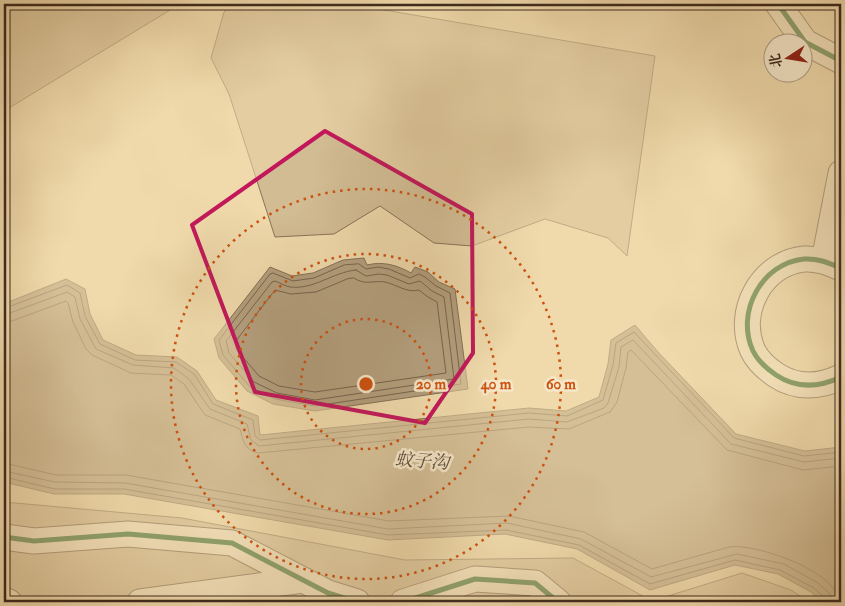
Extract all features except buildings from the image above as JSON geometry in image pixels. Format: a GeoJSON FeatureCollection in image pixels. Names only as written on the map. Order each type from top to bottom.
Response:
{"type":"FeatureCollection","features":[{"type":"Feature","properties":{"kind":"street"},"geometry":{"type":"LineString","coordinates":[[778,4],[805,42],[841,62]]}},
{"type":"Feature","properties":{"kind":"street"},"geometry":{"type":"LineString","coordinates":[[841,173],[833,264],[804,259],[785,264],[768,275],[756,291],[748,310],[747,330],[753,351],[766,368],[784,380],[805,386],[827,384],[841,377]]}},
{"type":"Feature","properties":{"kind":"street"},"geometry":{"type":"LineString","coordinates":[[4,537],[34,541],[128,534],[232,543],[328,593],[357,602]]}},
{"type":"Feature","properties":{"kind":"street"},"geometry":{"type":"LineString","coordinates":[[403,602],[475,579],[535,582],[558,602]]}},
{"type":"Feature","properties":{"kind":"street"},"geometry":{"type":"LineString","coordinates":[[140,602],[303,580]]}},
{"type":"Feature","properties":{"kind":"street"},"geometry":{"type":"LineString","coordinates":[[4,600],[9,602]]}},
{"type":"Feature","properties":{"kind":"highlighted area"},"geometry":{"type":"Polygon","coordinates":[[[325,131],[472,214],[473,353],[425,423],[255,392],[192,225],[325,131]]]}},
{"type":"Feature","properties":{"kind":"shaded area"},"geometry":{"type":"Polygon","coordinates":[[[4,4],[180,4],[4,111],[4,4]]]}},
{"type":"Feature","properties":{"kind":"shaded area"},"geometry":{"type":"Polygon","coordinates":[[[233,4],[349,4],[655,56],[627,256],[608,238],[545,219],[472,246],[434,243],[380,206],[334,234],[275,237],[229,94],[211,58],[224,12],[233,4]]]}},
{"type":"Feature","properties":{"kind":"shaded area"},"geometry":{"type":"Polygon","coordinates":[[[4,502],[182,518],[405,560],[573,558],[652,601],[742,573],[791,590],[809,602],[4,602],[4,502]]]}},
{"type":"Feature","properties":{"kind":"water"},"geometry":{"type":"Polygon","coordinates":[[[364,258],[367,265],[390,264],[411,273],[415,267],[428,272],[439,282],[455,289],[468,389],[315,411],[273,404],[247,391],[219,358],[214,339],[270,267],[292,276],[313,273],[343,260],[364,258]]]}},
{"type":"Feature","properties":{"kind":"water","name":"蚊子沟"},"geometry":{"type":"Polygon","coordinates":[[[66,279],[85,289],[90,314],[103,340],[136,355],[177,357],[197,371],[216,400],[258,416],[260,435],[529,408],[566,411],[599,397],[608,364],[611,340],[635,325],[736,434],[805,451],[841,447],[841,602],[822,602],[811,592],[778,574],[735,565],[650,590],[577,549],[505,534],[388,540],[124,494],[54,494],[4,482],[4,302],[6,303],[66,279]]]}},
{"type":"Feature","properties":{"kind":"cycle path"},"geometry":{"type":"LineString","coordinates":[[778,4],[805,42],[841,61]]}},
{"type":"Feature","properties":{"kind":"cycle path"},"geometry":{"type":"LineString","coordinates":[[841,268],[819,260],[804,259],[789,263],[776,270],[756,292],[750,306],[747,321],[748,336],[757,358],[769,370],[784,380],[809,385],[825,383],[841,377]]}},
{"type":"Feature","properties":{"kind":"cycle path"},"geometry":{"type":"LineString","coordinates":[[4,537],[34,541],[128,534],[232,543],[328,593],[357,602]]}},
{"type":"Feature","properties":{"kind":"cycle path"},"geometry":{"type":"LineString","coordinates":[[403,602],[475,579],[535,583],[558,602]]}}]}
